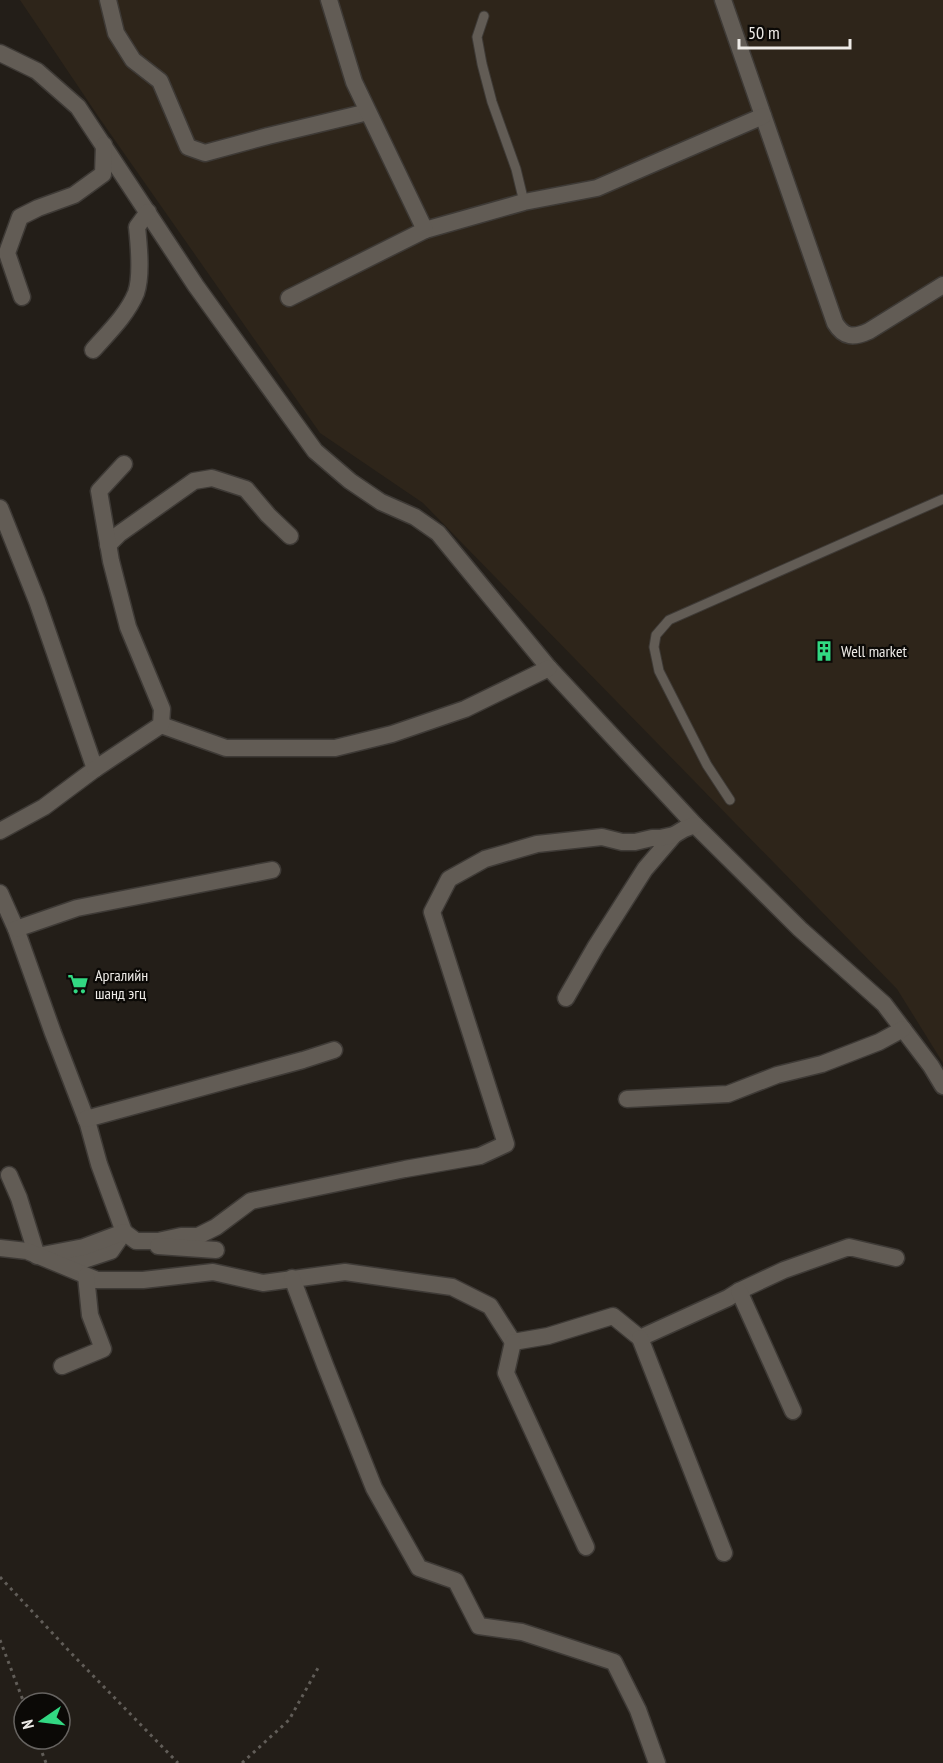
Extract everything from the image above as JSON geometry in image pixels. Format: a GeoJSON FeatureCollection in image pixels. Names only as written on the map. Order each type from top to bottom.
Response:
{"type":"FeatureCollection","features":[{"type":"Feature","properties":{"kind":"street"},"geometry":{"type":"LineString","coordinates":[[108,0],[116,33],[132,60],[160,81],[188,147],[205,153],[368,111]]}},
{"type":"Feature","properties":{"kind":"street"},"geometry":{"type":"LineString","coordinates":[[329,0],[354,82],[425,230]]}},
{"type":"Feature","properties":{"kind":"street"},"geometry":{"type":"LineString","coordinates":[[723,0],[839,331],[852,336],[868,332],[943,285]]}},
{"type":"Feature","properties":{"kind":"street"},"geometry":{"type":"LineString","coordinates":[[0,53],[37,71],[78,107],[196,286],[315,450],[350,481],[381,502],[415,517],[438,532],[549,668],[694,825],[800,929],[884,1004],[931,1066],[943,1086]]}},
{"type":"Feature","properties":{"kind":"street"},"geometry":{"type":"LineString","coordinates":[[289,298],[425,230],[524,202],[597,188],[763,116]]}},
{"type":"Feature","properties":{"kind":"street"},"geometry":{"type":"LineString","coordinates":[[22,297],[7,253],[20,217],[74,195],[103,174],[104,145]]}},
{"type":"Feature","properties":{"kind":"street"},"geometry":{"type":"LineString","coordinates":[[93,350],[122,318],[136,292],[140,257],[137,227],[148,212]]}},
{"type":"Feature","properties":{"kind":"street"},"geometry":{"type":"LineString","coordinates":[[124,464],[99,491],[108,545],[128,627],[162,709],[161,725]]}},
{"type":"Feature","properties":{"kind":"street"},"geometry":{"type":"LineString","coordinates":[[108,545],[119,534],[194,481],[212,478],[246,489],[290,536]]}},
{"type":"Feature","properties":{"kind":"street"},"geometry":{"type":"LineString","coordinates":[[0,508],[37,602],[94,769]]}},
{"type":"Feature","properties":{"kind":"street"},"geometry":{"type":"LineString","coordinates":[[161,725],[226,748],[335,748],[392,734],[465,709],[549,668]]}},
{"type":"Feature","properties":{"kind":"street"},"geometry":{"type":"LineString","coordinates":[[0,831],[44,807],[94,769],[161,725]]}},
{"type":"Feature","properties":{"kind":"street"},"geometry":{"type":"LineString","coordinates":[[566,998],[645,869],[674,835],[694,825]]}},
{"type":"Feature","properties":{"kind":"street"},"geometry":{"type":"LineString","coordinates":[[37,1256],[84,1260],[111,1251],[130,1237],[158,1241],[181,1236],[198,1236],[216,1227],[252,1201],[480,1156],[506,1144],[432,912],[449,879],[485,859],[537,844],[602,837],[622,842],[635,842],[674,835]]}},
{"type":"Feature","properties":{"kind":"street"},"geometry":{"type":"LineString","coordinates":[[16,929],[77,908],[272,870]]}},
{"type":"Feature","properties":{"kind":"street"},"geometry":{"type":"LineString","coordinates":[[0,893],[16,929],[86,1119],[99,1164],[130,1237],[161,1247],[216,1250]]}},
{"type":"Feature","properties":{"kind":"street"},"geometry":{"type":"LineString","coordinates":[[627,1099],[728,1094],[777,1075],[822,1064],[879,1042],[903,1029]]}},
{"type":"Feature","properties":{"kind":"street"},"geometry":{"type":"LineString","coordinates":[[86,1119],[334,1050]]}},
{"type":"Feature","properties":{"kind":"street"},"geometry":{"type":"LineString","coordinates":[[9,1175],[19,1198],[37,1256]]}},
{"type":"Feature","properties":{"kind":"street"},"geometry":{"type":"LineString","coordinates":[[640,1338],[784,1270],[849,1247],[896,1258]]}},
{"type":"Feature","properties":{"kind":"street"},"geometry":{"type":"LineString","coordinates":[[0,1248],[27,1251],[97,1280],[143,1280],[213,1272],[263,1283],[345,1272],[452,1287],[490,1306],[513,1342],[506,1373],[586,1547]]}},
{"type":"Feature","properties":{"kind":"street"},"geometry":{"type":"LineString","coordinates":[[62,1366],[104,1349],[90,1315],[86,1276]]}},
{"type":"Feature","properties":{"kind":"street"},"geometry":{"type":"LineString","coordinates":[[292,1278],[374,1488],[419,1568],[456,1581],[479,1626],[522,1632],[614,1662],[638,1710],[657,1763]]}},
{"type":"Feature","properties":{"kind":"street"},"geometry":{"type":"LineString","coordinates":[[739,1291],[793,1411]]}},
{"type":"Feature","properties":{"kind":"street"},"geometry":{"type":"LineString","coordinates":[[513,1342],[548,1336],[614,1316],[640,1338],[724,1553]]}},
{"type":"Feature","properties":{"kind":"lane"},"geometry":{"type":"LineString","coordinates":[[484,16],[477,37],[482,63],[524,202]]}},
{"type":"Feature","properties":{"kind":"lane"},"geometry":{"type":"LineString","coordinates":[[730,800],[707,765],[659,671],[654,647],[656,635],[669,620],[943,499]]}},
{"type":"Feature","properties":{"kind":"path"},"geometry":{"type":"LineString","coordinates":[[0,1577],[178,1763]]}},
{"type":"Feature","properties":{"kind":"path"},"geometry":{"type":"LineString","coordinates":[[0,1640],[19,1691]]}},
{"type":"Feature","properties":{"kind":"path"},"geometry":{"type":"LineString","coordinates":[[242,1763],[289,1720],[318,1668]]}},
{"type":"Feature","properties":{"kind":"shaded area"},"geometry":{"type":"Polygon","coordinates":[[[20,0],[943,0],[943,1063],[897,989],[423,503],[320,433],[100,119],[20,0]]]}},
{"type":"Feature","properties":{"kind":"place","name":"Well market"},"geometry":{"type":"Point","coordinates":[824,651]}},
{"type":"Feature","properties":{"kind":"place","name":"Аргалийн шанд эгц"},"geometry":{"type":"Point","coordinates":[78,984]}}]}
